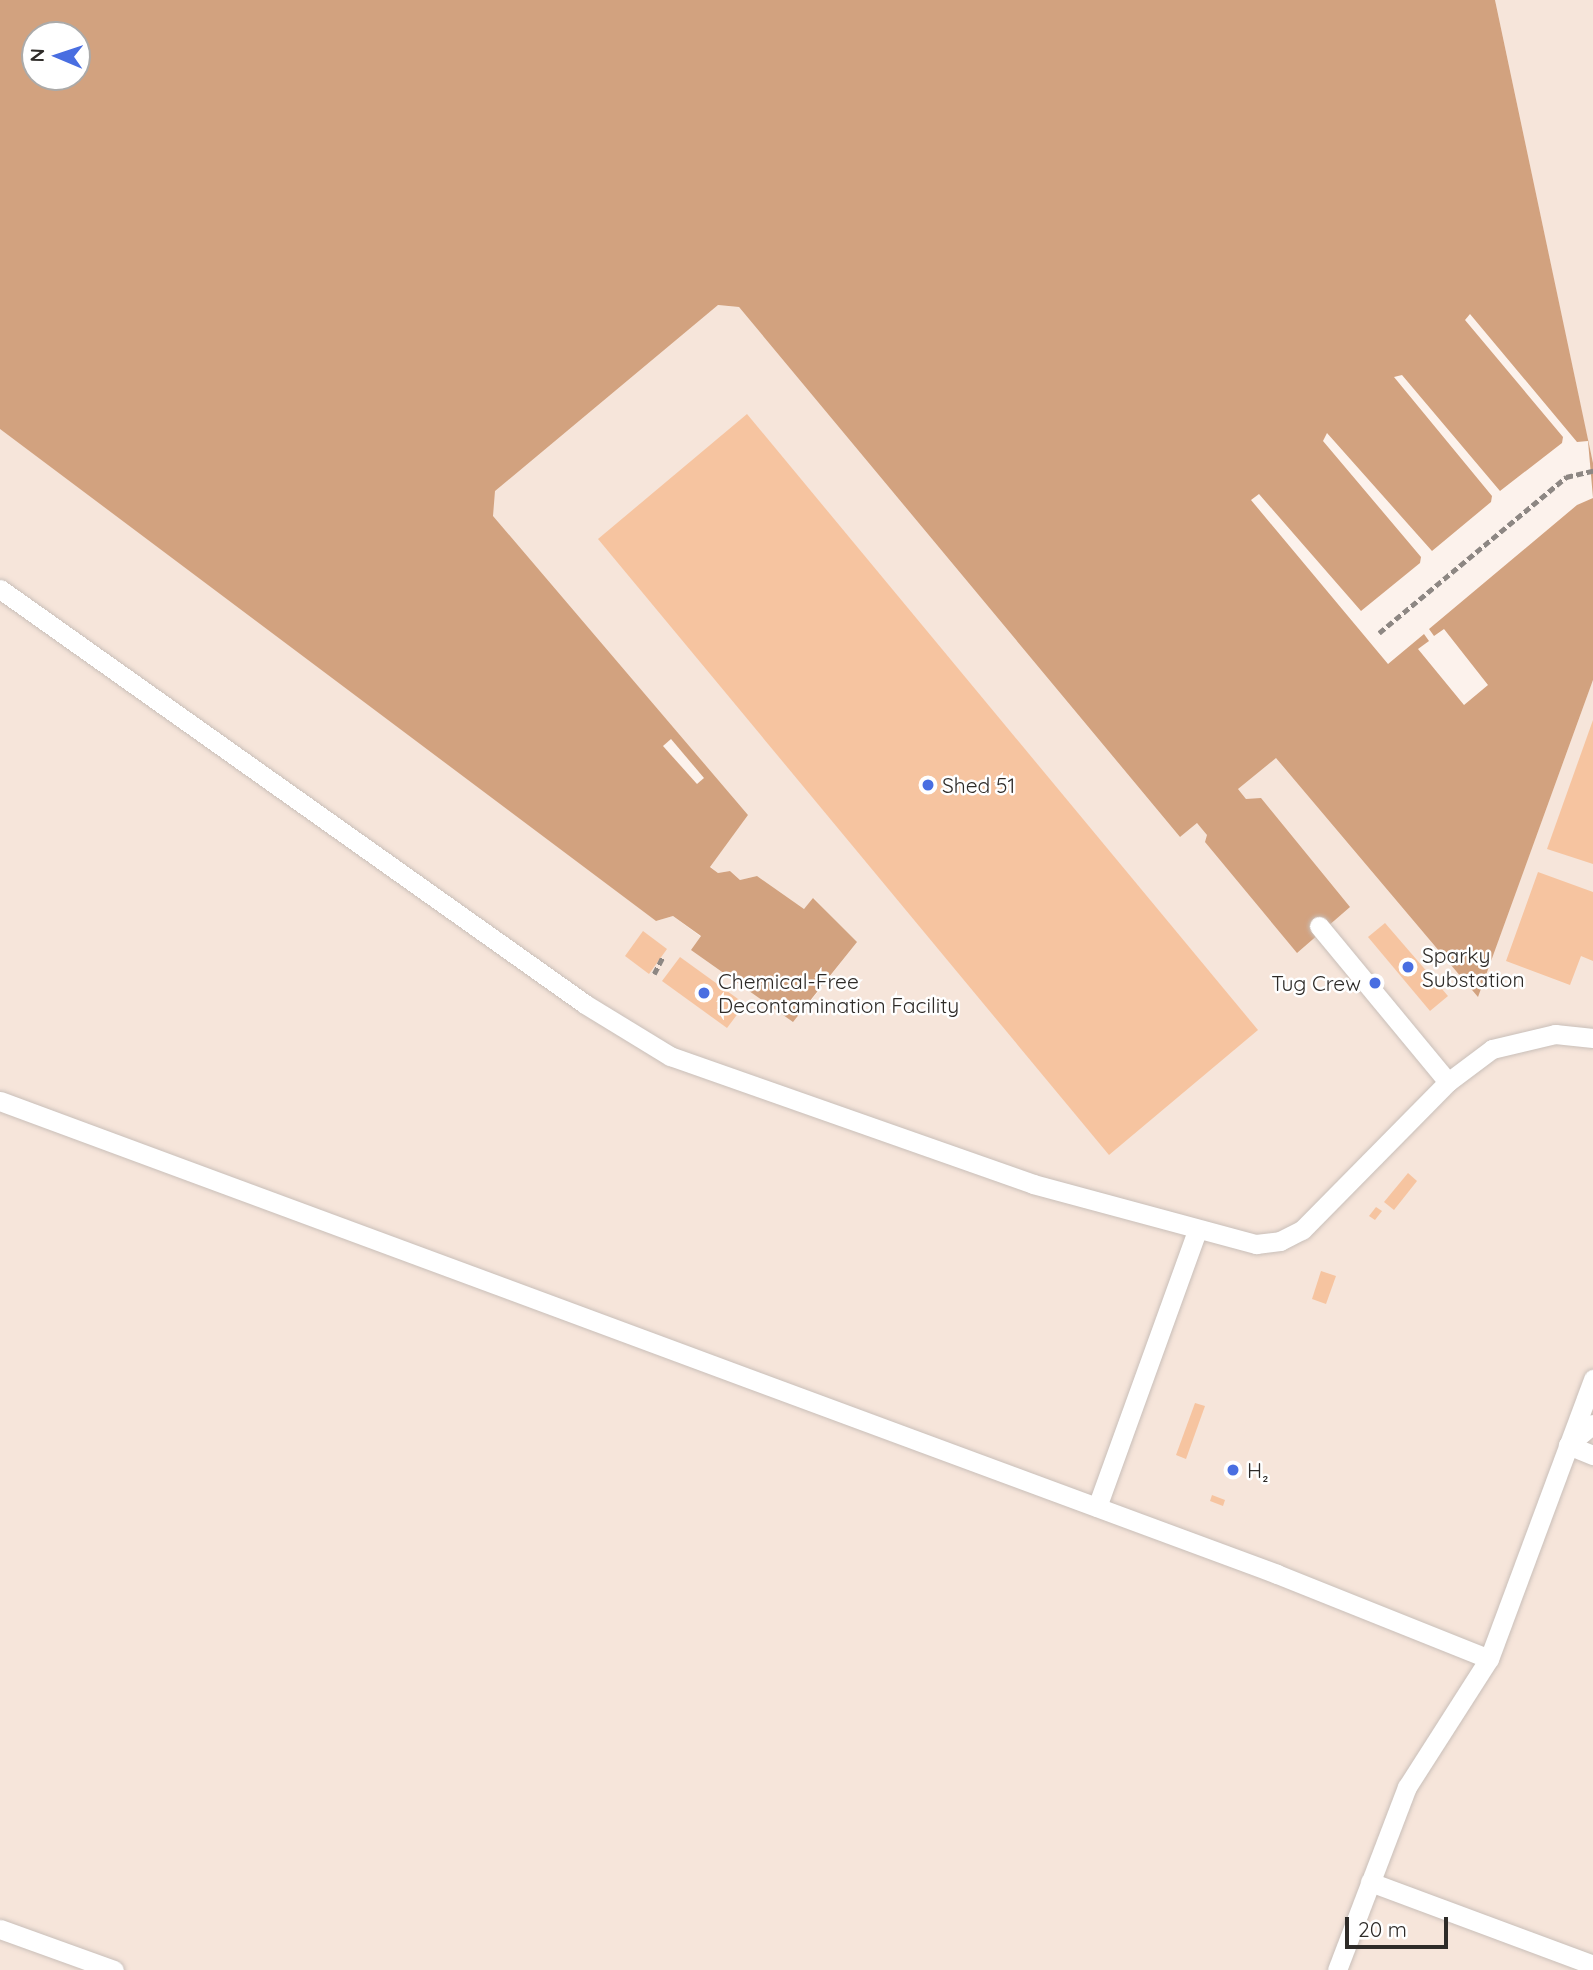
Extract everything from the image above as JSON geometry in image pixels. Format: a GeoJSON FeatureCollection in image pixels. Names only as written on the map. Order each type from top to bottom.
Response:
{"type":"FeatureCollection","features":[{"type":"Feature","properties":{"kind":"lane"},"geometry":{"type":"LineString","coordinates":[[0,589],[585,1004],[670,1056],[1033,1184],[1256,1244],[1280,1241],[1302,1230],[1448,1082],[1492,1049],[1555,1034],[1593,1038]]}},
{"type":"Feature","properties":{"kind":"lane"},"geometry":{"type":"LineString","coordinates":[[1319,926],[1448,1082]]}},
{"type":"Feature","properties":{"kind":"lane"},"geometry":{"type":"LineString","coordinates":[[0,1101],[1097,1507],[1489,1659]]}},
{"type":"Feature","properties":{"kind":"lane"},"geometry":{"type":"LineString","coordinates":[[1097,1507],[1197,1230]]}},
{"type":"Feature","properties":{"kind":"lane"},"geometry":{"type":"LineString","coordinates":[[1337,1970],[1408,1787],[1489,1659],[1593,1379]]}},
{"type":"Feature","properties":{"kind":"lane"},"geometry":{"type":"LineString","coordinates":[[1567,1445],[1593,1424]]}},
{"type":"Feature","properties":{"kind":"lane"},"geometry":{"type":"LineString","coordinates":[[1567,1445],[1593,1455]]}},
{"type":"Feature","properties":{"kind":"lane"},"geometry":{"type":"LineString","coordinates":[[1370,1882],[1593,1965]]}},
{"type":"Feature","properties":{"kind":"lane"},"geometry":{"type":"LineString","coordinates":[[0,1929],[114,1970]]}},
{"type":"Feature","properties":{"kind":"path"},"geometry":{"type":"LineString","coordinates":[[1380,633],[1566,477],[1593,471]]}},
{"type":"Feature","properties":{"kind":"path"},"geometry":{"type":"LineString","coordinates":[[654,974],[663,956]]}},
{"type":"Feature","properties":{"kind":"shaded area"},"geometry":{"type":"Polygon","coordinates":[[[0,0],[1495,0],[1593,463],[1593,680],[1478,997],[1276,758],[1238,789],[1246,799],[1261,798],[1350,907],[1297,953],[1205,842],[1207,835],[1197,823],[1180,837],[739,307],[718,305],[495,491],[493,516],[748,815],[710,867],[718,873],[730,871],[740,880],[757,876],[804,909],[813,898],[857,942],[793,1022],[691,950],[701,936],[673,916],[656,921],[0,429],[0,0]]]}},
{"type":"Feature","properties":{"kind":"shaded area"},"geometry":{"type":"Polygon","coordinates":[[[1495,0],[1593,0],[1593,463],[1588,441],[1495,0]]]}},
{"type":"Feature","properties":{"kind":"shaded area"},"geometry":{"type":"Polygon","coordinates":[[[717,305],[739,307],[1180,837],[1197,823],[1208,835],[1246,799],[1238,789],[1276,757],[1478,996],[1593,680],[1593,1970],[0,1970],[0,429],[656,921],[673,916],[701,937],[692,950],[810,1002],[856,943],[814,898],[804,909],[757,876],[740,880],[730,871],[718,873],[710,866],[748,815],[492,516],[494,491],[717,305]]]}},
{"type":"Feature","properties":{"kind":"pier"},"geometry":{"type":"Polygon","coordinates":[[[1470,314],[1577,442],[1588,441],[1593,498],[1577,505],[1429,629],[1434,636],[1444,629],[1488,685],[1464,705],[1418,649],[1429,641],[1424,634],[1388,664],[1251,500],[1259,494],[1361,611],[1420,563],[1421,557],[1323,441],[1327,433],[1432,551],[1491,502],[1492,496],[1394,377],[1402,375],[1500,491],[1562,443],[1563,437],[1465,320],[1470,314]]]}},
{"type":"Feature","properties":{"kind":"pier"},"geometry":{"type":"Polygon","coordinates":[[[671,739],[704,778],[697,784],[663,746],[671,739]]]}},
{"type":"Feature","properties":{"kind":"building","name":"Shed 51"},"geometry":{"type":"Polygon","coordinates":[[[747,414],[1258,1030],[1109,1155],[598,539],[747,414]]]}},
{"type":"Feature","properties":{"kind":"building"},"geometry":{"type":"Polygon","coordinates":[[[1593,720],[1593,864],[1547,849],[1593,720]]]}},
{"type":"Feature","properties":{"kind":"building"},"geometry":{"type":"Polygon","coordinates":[[[1538,872],[1593,892],[1593,961],[1581,956],[1570,985],[1506,961],[1538,872]]]}},
{"type":"Feature","properties":{"kind":"building","name":"Sparky Substation"},"geometry":{"type":"Polygon","coordinates":[[[1385,923],[1448,996],[1430,1011],[1368,937],[1385,923]]]}},
{"type":"Feature","properties":{"kind":"building"},"geometry":{"type":"Polygon","coordinates":[[[643,931],[667,949],[649,974],[625,956],[643,931]]]}},
{"type":"Feature","properties":{"kind":"building","name":"Chemical-Free Decontamination Facility"},"geometry":{"type":"Polygon","coordinates":[[[680,957],[745,1004],[727,1028],[662,981],[680,957]]]}},
{"type":"Feature","properties":{"kind":"building"},"geometry":{"type":"Polygon","coordinates":[[[1408,1173],[1417,1181],[1394,1210],[1384,1202],[1408,1173]]]}},
{"type":"Feature","properties":{"kind":"building"},"geometry":{"type":"Polygon","coordinates":[[[1376,1207],[1382,1211],[1375,1220],[1369,1216],[1376,1207]]]}},
{"type":"Feature","properties":{"kind":"building"},"geometry":{"type":"Polygon","coordinates":[[[1321,1271],[1336,1276],[1326,1304],[1312,1299],[1321,1271]]]}},
{"type":"Feature","properties":{"kind":"building"},"geometry":{"type":"Polygon","coordinates":[[[1195,1403],[1205,1406],[1186,1459],[1176,1455],[1195,1403]]]}},
{"type":"Feature","properties":{"kind":"building","name":"H₂"},"geometry":{"type":"Polygon","coordinates":[[[1232,1463],[1238,1466],[1235,1476],[1228,1474],[1232,1463]]]}},
{"type":"Feature","properties":{"kind":"building"},"geometry":{"type":"Polygon","coordinates":[[[1212,1495],[1225,1500],[1223,1506],[1210,1501],[1212,1495]]]}},
{"type":"Feature","properties":{"kind":"place","name":"Shed 51"},"geometry":{"type":"Point","coordinates":[928,785]}},
{"type":"Feature","properties":{"kind":"place","name":"Sparky Substation"},"geometry":{"type":"Point","coordinates":[1408,967]}},
{"type":"Feature","properties":{"kind":"place","name":"Tug Crew"},"geometry":{"type":"Point","coordinates":[1375,983]}},
{"type":"Feature","properties":{"kind":"place","name":"Chemical-Free Decontamination Facility"},"geometry":{"type":"Point","coordinates":[704,993]}},
{"type":"Feature","properties":{"kind":"place","name":"H₂"},"geometry":{"type":"Point","coordinates":[1233,1470]}}]}
